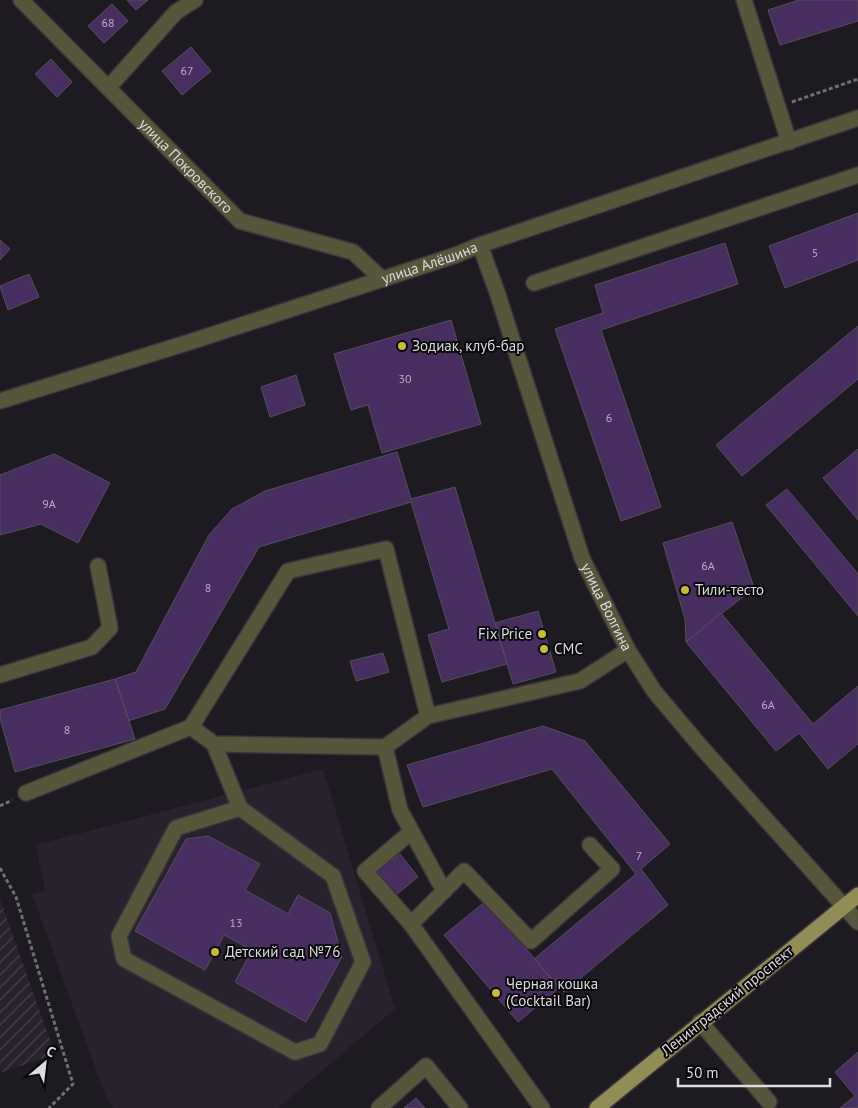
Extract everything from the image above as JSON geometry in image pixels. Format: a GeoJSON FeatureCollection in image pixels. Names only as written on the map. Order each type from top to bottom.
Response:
{"type":"FeatureCollection","features":[{"type":"Feature","properties":{"kind":"main road","name":"Ленинградский проспект"},"geometry":{"type":"LineString","coordinates":[[597,1108],[700,1022],[858,895]]}},
{"type":"Feature","properties":{"kind":"street","name":"улица Покровского"},"geometry":{"type":"LineString","coordinates":[[21,0],[240,221],[353,252],[382,279]]}},
{"type":"Feature","properties":{"kind":"street"},"geometry":{"type":"LineString","coordinates":[[109,87],[176,12],[195,0]]}},
{"type":"Feature","properties":{"kind":"street"},"geometry":{"type":"LineString","coordinates":[[744,0],[789,142]]}},
{"type":"Feature","properties":{"kind":"street","name":"улица Алёшина"},"geometry":{"type":"LineString","coordinates":[[0,401],[382,279],[858,118]]}},
{"type":"Feature","properties":{"kind":"street"},"geometry":{"type":"LineString","coordinates":[[534,283],[858,175]]}},
{"type":"Feature","properties":{"kind":"street","name":"улица Волгина"},"geometry":{"type":"LineString","coordinates":[[480,245],[498,294],[582,558],[628,650],[654,691],[702,748],[858,922]]}},
{"type":"Feature","properties":{"kind":"street"},"geometry":{"type":"LineString","coordinates":[[26,793],[191,727],[288,571],[386,549],[428,716]]}},
{"type":"Feature","properties":{"kind":"street"},"geometry":{"type":"LineString","coordinates":[[0,675],[92,647],[110,628],[98,566]]}},
{"type":"Feature","properties":{"kind":"street"},"geometry":{"type":"LineString","coordinates":[[214,744],[385,747],[428,716],[580,681],[628,650]]}},
{"type":"Feature","properties":{"kind":"street"},"geometry":{"type":"LineString","coordinates":[[191,727],[214,744],[240,808],[333,876],[363,962],[320,1044],[295,1052],[124,959],[119,936],[176,828],[240,808]]}},
{"type":"Feature","properties":{"kind":"street"},"geometry":{"type":"LineString","coordinates":[[385,747],[400,810],[444,890]]}},
{"type":"Feature","properties":{"kind":"street"},"geometry":{"type":"LineString","coordinates":[[411,832],[366,871],[411,924],[542,1108]]}},
{"type":"Feature","properties":{"kind":"street"},"geometry":{"type":"LineString","coordinates":[[411,924],[464,872],[530,941],[612,869],[590,845]]}},
{"type":"Feature","properties":{"kind":"street"},"geometry":{"type":"LineString","coordinates":[[700,1022],[769,1102]]}},
{"type":"Feature","properties":{"kind":"street"},"geometry":{"type":"LineString","coordinates":[[380,1108],[426,1066],[460,1108]]}},
{"type":"Feature","properties":{"kind":"path"},"geometry":{"type":"LineString","coordinates":[[778,107],[858,79]]}},
{"type":"Feature","properties":{"kind":"path"},"geometry":{"type":"LineString","coordinates":[[0,868],[16,897],[73,1084],[48,1108]]}},
{"type":"Feature","properties":{"kind":"shaded area","name":"Детский сад №76"},"geometry":{"type":"Polygon","coordinates":[[[323,769],[395,1009],[278,1108],[114,1108],[107,1100],[32,894],[45,891],[36,845],[323,769]]]}},
{"type":"Feature","properties":{"kind":"shaded area"},"geometry":{"type":"Polygon","coordinates":[[[0,899],[55,1054],[0,1073],[0,899]]]}},
{"type":"Feature","properties":{"kind":"building"},"geometry":{"type":"Polygon","coordinates":[[[127,0],[148,0],[136,10],[127,0]]]}},
{"type":"Feature","properties":{"kind":"building"},"geometry":{"type":"Polygon","coordinates":[[[799,0],[858,0],[858,21],[780,45],[768,10],[799,0]]]}},
{"type":"Feature","properties":{"kind":"building"},"geometry":{"type":"Polygon","coordinates":[[[112,4],[128,21],[104,43],[88,26],[112,4]]]}},
{"type":"Feature","properties":{"kind":"building"},"geometry":{"type":"Polygon","coordinates":[[[191,47],[211,71],[182,95],[162,71],[191,47]]]}},
{"type":"Feature","properties":{"kind":"building"},"geometry":{"type":"Polygon","coordinates":[[[51,59],[72,82],[57,97],[35,74],[51,59]]]}},
{"type":"Feature","properties":{"kind":"building"},"geometry":{"type":"Polygon","coordinates":[[[858,213],[858,260],[785,288],[769,246],[858,213]]]}},
{"type":"Feature","properties":{"kind":"building"},"geometry":{"type":"Polygon","coordinates":[[[0,240],[10,249],[0,260],[0,240]]]}},
{"type":"Feature","properties":{"kind":"building"},"geometry":{"type":"Polygon","coordinates":[[[725,243],[738,284],[601,330],[661,507],[621,521],[555,329],[603,313],[595,285],[725,243]]]}},
{"type":"Feature","properties":{"kind":"building"},"geometry":{"type":"Polygon","coordinates":[[[29,274],[39,297],[8,310],[0,286],[29,274]]]}},
{"type":"Feature","properties":{"kind":"building"},"geometry":{"type":"Polygon","coordinates":[[[451,320],[481,424],[382,453],[368,405],[351,410],[334,354],[451,320]]]}},
{"type":"Feature","properties":{"kind":"building"},"geometry":{"type":"Polygon","coordinates":[[[858,326],[858,379],[742,476],[716,445],[858,326]]]}},
{"type":"Feature","properties":{"kind":"building"},"geometry":{"type":"Polygon","coordinates":[[[296,375],[305,405],[270,417],[261,387],[296,375]]]}},
{"type":"Feature","properties":{"kind":"building"},"geometry":{"type":"Polygon","coordinates":[[[858,449],[858,520],[823,478],[858,449]]]}},
{"type":"Feature","properties":{"kind":"building"},"geometry":{"type":"Polygon","coordinates":[[[397,452],[411,499],[455,487],[507,664],[442,682],[428,635],[449,629],[411,502],[259,547],[165,709],[128,721],[115,679],[136,672],[209,535],[232,509],[265,491],[397,452]]]}},
{"type":"Feature","properties":{"kind":"building"},"geometry":{"type":"Polygon","coordinates":[[[54,454],[110,483],[78,543],[41,524],[0,535],[0,475],[54,454]]]}},
{"type":"Feature","properties":{"kind":"building"},"geometry":{"type":"Polygon","coordinates":[[[787,489],[858,574],[858,616],[766,505],[787,489]]]}},
{"type":"Feature","properties":{"kind":"building"},"geometry":{"type":"Polygon","coordinates":[[[732,522],[754,588],[686,642],[685,619],[663,543],[732,522]]]}},
{"type":"Feature","properties":{"kind":"building"},"geometry":{"type":"Polygon","coordinates":[[[538,611],[556,672],[513,684],[495,623],[538,611]]]}},
{"type":"Feature","properties":{"kind":"building"},"geometry":{"type":"Polygon","coordinates":[[[721,613],[813,724],[858,686],[858,744],[828,769],[799,733],[776,751],[686,642],[721,613]]]}},
{"type":"Feature","properties":{"kind":"building"},"geometry":{"type":"Polygon","coordinates":[[[383,653],[389,672],[356,681],[350,661],[383,653]]]}},
{"type":"Feature","properties":{"kind":"building"},"geometry":{"type":"Polygon","coordinates":[[[115,679],[135,739],[15,772],[0,718],[0,710],[115,679]]]}},
{"type":"Feature","properties":{"kind":"building"},"geometry":{"type":"Polygon","coordinates":[[[543,726],[585,741],[670,844],[641,869],[668,905],[564,992],[534,959],[636,874],[552,769],[423,807],[407,765],[543,726]]]}},
{"type":"Feature","properties":{"kind":"building"},"geometry":{"type":"Polygon","coordinates":[[[208,836],[260,864],[245,890],[288,914],[298,895],[330,913],[342,957],[306,1022],[235,982],[252,950],[224,935],[205,970],[135,931],[186,839],[208,836]]]}},
{"type":"Feature","properties":{"kind":"building"},"geometry":{"type":"Polygon","coordinates":[[[400,854],[418,877],[396,895],[377,871],[400,854]]]}},
{"type":"Feature","properties":{"kind":"building"},"geometry":{"type":"Polygon","coordinates":[[[486,901],[559,988],[518,1022],[444,935],[486,901]]]}},
{"type":"Feature","properties":{"kind":"building"},"geometry":{"type":"Polygon","coordinates":[[[858,1052],[858,1108],[840,1108],[855,1096],[835,1072],[858,1052]]]}},
{"type":"Feature","properties":{"kind":"building"},"geometry":{"type":"Polygon","coordinates":[[[416,1098],[425,1108],[404,1108],[416,1098]]]}},
{"type":"Feature","properties":{"kind":"place","name":"Зодиак, клуб-бар"},"geometry":{"type":"Point","coordinates":[402,346]}},
{"type":"Feature","properties":{"kind":"place","name":"Тили-тесто"},"geometry":{"type":"Point","coordinates":[685,590]}},
{"type":"Feature","properties":{"kind":"place","name":"Fix Price"},"geometry":{"type":"Point","coordinates":[542,634]}},
{"type":"Feature","properties":{"kind":"place","name":"СМС"},"geometry":{"type":"Point","coordinates":[544,649]}},
{"type":"Feature","properties":{"kind":"place","name":"Детский сад №76"},"geometry":{"type":"Point","coordinates":[215,952]}},
{"type":"Feature","properties":{"kind":"place","name":"Черная кошка (Cocktail Bar)"},"geometry":{"type":"Point","coordinates":[496,993]}}]}
